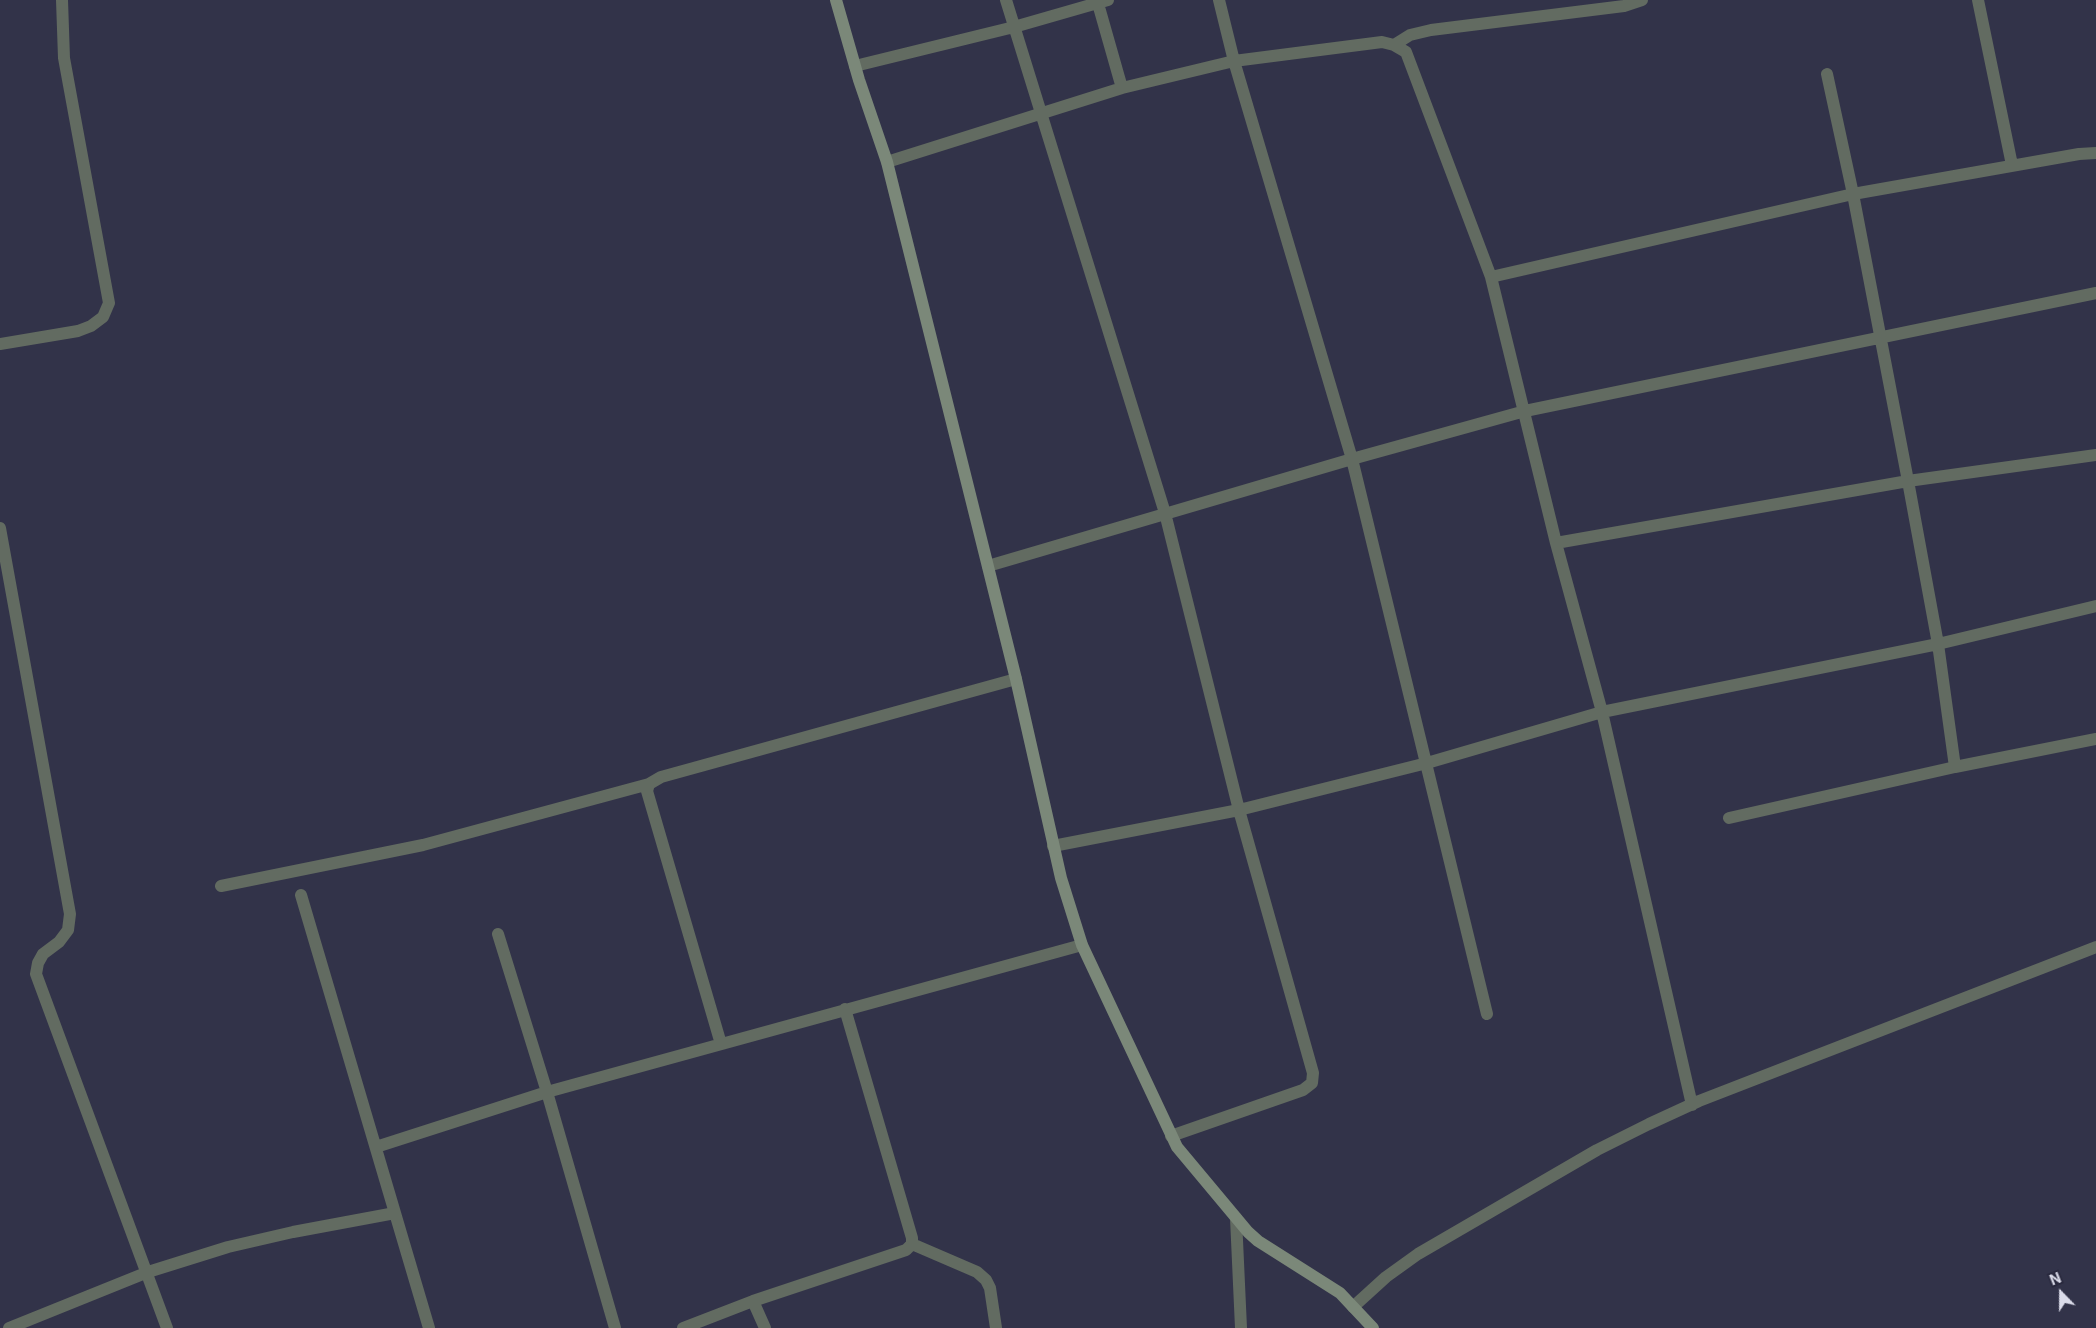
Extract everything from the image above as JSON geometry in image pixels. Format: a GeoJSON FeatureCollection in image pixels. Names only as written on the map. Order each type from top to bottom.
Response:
{"type":"FeatureCollection","features":[{"type":"Feature","properties":{"kind":"street"},"geometry":{"type":"LineString","coordinates":[[0,344],[78,331],[91,326],[103,317],[109,303],[64,58],[62,0]]}},
{"type":"Feature","properties":{"kind":"street"},"geometry":{"type":"LineString","coordinates":[[836,0],[855,66],[887,162],[1016,678],[1053,846],[1082,945],[1177,1147],[1236,1218],[1258,1241],[1333,1289],[1372,1328]]}},
{"type":"Feature","properties":{"kind":"street"},"geometry":{"type":"LineString","coordinates":[[1006,0],[1165,513],[1239,810],[1313,1073],[1312,1082],[1303,1090],[1171,1136]]}},
{"type":"Feature","properties":{"kind":"street"},"geometry":{"type":"LineString","coordinates":[[1219,0],[1234,61],[1352,459],[1487,1014]]}},
{"type":"Feature","properties":{"kind":"street"},"geometry":{"type":"LineString","coordinates":[[1394,45],[1410,35],[1431,30],[1624,6],[1642,0]]}},
{"type":"Feature","properties":{"kind":"street"},"geometry":{"type":"LineString","coordinates":[[1978,0],[2012,165]]}},
{"type":"Feature","properties":{"kind":"street"},"geometry":{"type":"LineString","coordinates":[[855,66],[1014,27],[1101,1],[1122,88]]}},
{"type":"Feature","properties":{"kind":"street"},"geometry":{"type":"LineString","coordinates":[[887,162],[1122,88],[1234,61],[1382,42],[1394,45],[1406,52],[1491,277],[1556,543],[1602,712],[1692,1105]]}},
{"type":"Feature","properties":{"kind":"street"},"geometry":{"type":"LineString","coordinates":[[1827,74],[1853,194],[1908,481],[1938,644],[1955,767]]}},
{"type":"Feature","properties":{"kind":"street"},"geometry":{"type":"LineString","coordinates":[[1491,277],[1853,194],[2012,165],[2096,153]]}},
{"type":"Feature","properties":{"kind":"street"},"geometry":{"type":"LineString","coordinates":[[988,566],[1352,459],[1525,411],[2096,293]]}},
{"type":"Feature","properties":{"kind":"street"},"geometry":{"type":"LineString","coordinates":[[1556,543],[1908,481],[2096,455]]}},
{"type":"Feature","properties":{"kind":"street"},"geometry":{"type":"LineString","coordinates":[[0,528],[70,914],[68,930],[59,942],[43,954],[38,963],[36,974],[148,1272],[167,1328]]}},
{"type":"Feature","properties":{"kind":"street"},"geometry":{"type":"LineString","coordinates":[[1053,846],[1239,810],[1427,763],[1602,712],[1938,644],[2096,606]]}},
{"type":"Feature","properties":{"kind":"street"},"geometry":{"type":"LineString","coordinates":[[221,886],[423,846],[649,784],[661,777],[1016,678]]}},
{"type":"Feature","properties":{"kind":"street"},"geometry":{"type":"LineString","coordinates":[[1729,818],[1955,767],[2096,739]]}},
{"type":"Feature","properties":{"kind":"street"},"geometry":{"type":"LineString","coordinates":[[649,784],[647,791],[721,1044]]}},
{"type":"Feature","properties":{"kind":"street"},"geometry":{"type":"LineString","coordinates":[[301,895],[429,1328]]}},
{"type":"Feature","properties":{"kind":"street"},"geometry":{"type":"LineString","coordinates":[[498,934],[547,1092],[615,1328]]}},
{"type":"Feature","properties":{"kind":"street"},"geometry":{"type":"LineString","coordinates":[[376,1146],[547,1092],[1082,945]]}},
{"type":"Feature","properties":{"kind":"street"},"geometry":{"type":"LineString","coordinates":[[1353,1307],[1386,1277],[1418,1254],[1597,1150],[1649,1124],[1692,1105],[2096,947]]}},
{"type":"Feature","properties":{"kind":"street"},"geometry":{"type":"LineString","coordinates":[[683,1328],[753,1301],[906,1250],[912,1244],[912,1238],[844,1009]]}},
{"type":"Feature","properties":{"kind":"street"},"geometry":{"type":"LineString","coordinates":[[9,1328],[148,1272],[247,1242],[395,1213]]}},
{"type":"Feature","properties":{"kind":"street"},"geometry":{"type":"LineString","coordinates":[[1236,1218],[1241,1328]]}},
{"type":"Feature","properties":{"kind":"street"},"geometry":{"type":"LineString","coordinates":[[912,1244],[977,1272],[986,1280],[990,1288],[996,1328]]}},
{"type":"Feature","properties":{"kind":"street"},"geometry":{"type":"LineString","coordinates":[[753,1301],[765,1328]]}}]}
